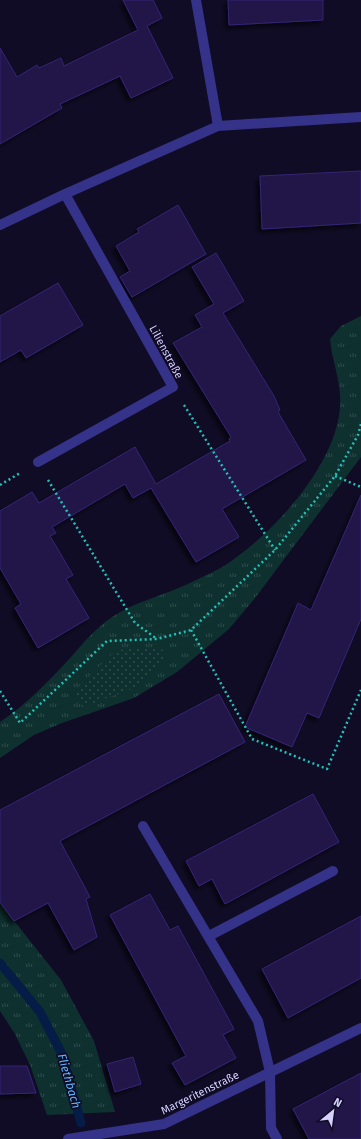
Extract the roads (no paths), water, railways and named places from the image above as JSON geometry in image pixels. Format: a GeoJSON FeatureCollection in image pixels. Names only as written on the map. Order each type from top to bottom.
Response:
{"type":"FeatureCollection","features":[{"type":"Feature","properties":{"kind":"street"},"geometry":{"type":"LineString","coordinates":[[196,0],[218,126]]}},
{"type":"Feature","properties":{"kind":"street"},"geometry":{"type":"LineString","coordinates":[[0,225],[65,194],[218,126],[361,117]]}},
{"type":"Feature","properties":{"kind":"street","name":"Lilienstraße"},"geometry":{"type":"LineString","coordinates":[[38,462],[173,387],[65,194]]}},
{"type":"Feature","properties":{"kind":"street"},"geometry":{"type":"LineString","coordinates":[[143,826],[258,1021],[270,1072],[271,1128],[277,1139]]}},
{"type":"Feature","properties":{"kind":"street"},"geometry":{"type":"LineString","coordinates":[[209,936],[334,871]]}},
{"type":"Feature","properties":{"kind":"street","name":"Margeritenstraße"},"geometry":{"type":"LineString","coordinates":[[68,1139],[164,1124],[361,1028]]}},
{"type":"Feature","properties":{"kind":"waterway","name":"Fliethbach"},"geometry":{"type":"LineString","coordinates":[[0,963],[40,1012],[62,1054],[81,1123]]}}]}
